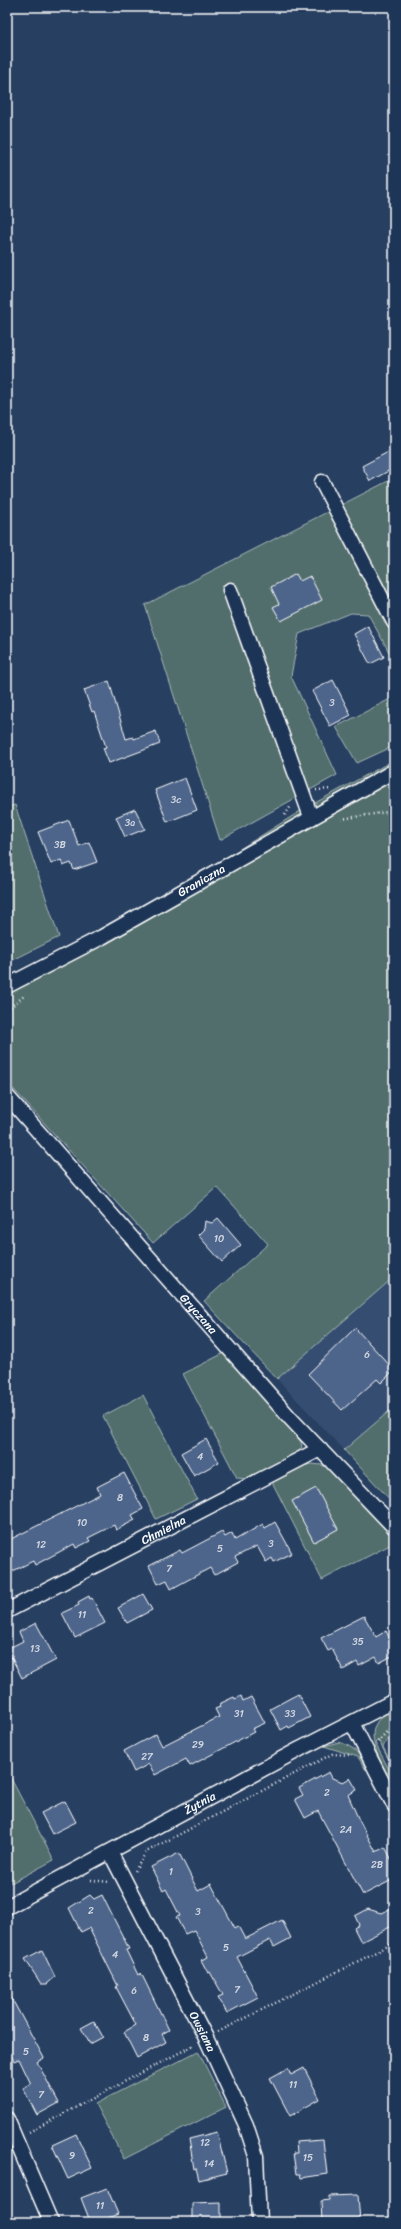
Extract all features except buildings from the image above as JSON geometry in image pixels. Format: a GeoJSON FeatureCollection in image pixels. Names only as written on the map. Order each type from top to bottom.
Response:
{"type":"FeatureCollection","features":[{"type":"Feature","properties":{"kind":"street"},"geometry":{"type":"LineString","coordinates":[[322,482],[394,622]]}},
{"type":"Feature","properties":{"kind":"street"},"geometry":{"type":"LineString","coordinates":[[230,590],[310,817]]}},
{"type":"Feature","properties":{"kind":"street","name":"Graniczna"},"geometry":{"type":"LineString","coordinates":[[7,986],[102,937],[310,817],[392,776]]}},
{"type":"Feature","properties":{"kind":"street","name":"Gryczana"},"geometry":{"type":"LineString","coordinates":[[7,1096],[320,1449],[394,1527]]}},
{"type":"Feature","properties":{"kind":"street","name":"Chmielna"},"geometry":{"type":"LineString","coordinates":[[7,1611],[320,1449]]}},
{"type":"Feature","properties":{"kind":"street","name":"Żytnia"},"geometry":{"type":"LineString","coordinates":[[7,1907],[294,1752],[394,1701]]}},
{"type":"Feature","properties":{"kind":"street"},"geometry":{"type":"LineString","coordinates":[[352,1723],[390,1809]]}},
{"type":"Feature","properties":{"kind":"street","name":"Owsiana"},"geometry":{"type":"LineString","coordinates":[[110,1852],[124,1876],[206,2038],[246,2125],[256,2156],[259,2222]]}},
{"type":"Feature","properties":{"kind":"street"},"geometry":{"type":"LineString","coordinates":[[7,2119],[51,2222]]}},
{"type":"Feature","properties":{"kind":"path"},"geometry":{"type":"LineString","coordinates":[[381,1749],[378,1742],[394,1723]]}},
{"type":"Feature","properties":{"kind":"path"},"geometry":{"type":"LineString","coordinates":[[86,1883],[92,1880],[110,1883],[135,1872],[146,1852],[332,1754],[352,1755]]}},
{"type":"Feature","properties":{"kind":"path"},"geometry":{"type":"LineString","coordinates":[[390,1809],[394,1829]]}},
{"type":"Feature","properties":{"kind":"shaded area"},"geometry":{"type":"Polygon","coordinates":[[[394,1277],[394,1407],[344,1450],[277,1379],[394,1277]]]}},
{"type":"Feature","properties":{"kind":"green space"},"geometry":{"type":"Polygon","coordinates":[[[394,478],[394,661],[368,614],[351,613],[299,634],[291,676],[337,775],[220,840],[145,605],[394,478]]]}},
{"type":"Feature","properties":{"kind":"green space"},"geometry":{"type":"Polygon","coordinates":[[[394,697],[394,746],[357,763],[336,727],[394,697]]]}},
{"type":"Feature","properties":{"kind":"green space"},"geometry":{"type":"Polygon","coordinates":[[[394,760],[394,1277],[277,1379],[204,1301],[268,1244],[217,1187],[153,1243],[7,1082],[7,983],[95,940],[302,810],[394,760]]]}},
{"type":"Feature","properties":{"kind":"green space"},"geometry":{"type":"Polygon","coordinates":[[[15,805],[59,937],[7,963],[7,807],[15,805]]]}},
{"type":"Feature","properties":{"kind":"green space"},"geometry":{"type":"Polygon","coordinates":[[[226,1352],[301,1442],[302,1447],[297,1454],[248,1479],[237,1478],[183,1374],[226,1352]]]}},
{"type":"Feature","properties":{"kind":"green space"},"geometry":{"type":"Polygon","coordinates":[[[143,1395],[197,1499],[156,1519],[103,1416],[143,1395]]]}},
{"type":"Feature","properties":{"kind":"green space"},"geometry":{"type":"Polygon","coordinates":[[[394,1407],[394,1504],[344,1450],[394,1407]]]}},
{"type":"Feature","properties":{"kind":"green space"},"geometry":{"type":"Polygon","coordinates":[[[311,1464],[326,1467],[394,1537],[394,1550],[390,1545],[322,1580],[272,1482],[303,1466],[311,1464]]]}},
{"type":"Feature","properties":{"kind":"green space"},"geometry":{"type":"Polygon","coordinates":[[[394,1708],[394,1727],[383,1747],[394,1769],[378,1740],[375,1743],[391,1773],[386,1773],[378,1754],[373,1737],[377,1722],[394,1708]]]}},
{"type":"Feature","properties":{"kind":"green space"},"geometry":{"type":"Polygon","coordinates":[[[339,1742],[349,1746],[359,1755],[367,1769],[366,1770],[358,1757],[324,1746],[339,1742]]]}},
{"type":"Feature","properties":{"kind":"green space"},"geometry":{"type":"Polygon","coordinates":[[[7,1771],[54,1860],[11,1883],[7,1875],[7,1771]]]}},
{"type":"Feature","properties":{"kind":"green space"},"geometry":{"type":"Polygon","coordinates":[[[198,2051],[226,2107],[124,2159],[95,2104],[198,2051]]]}}]}
